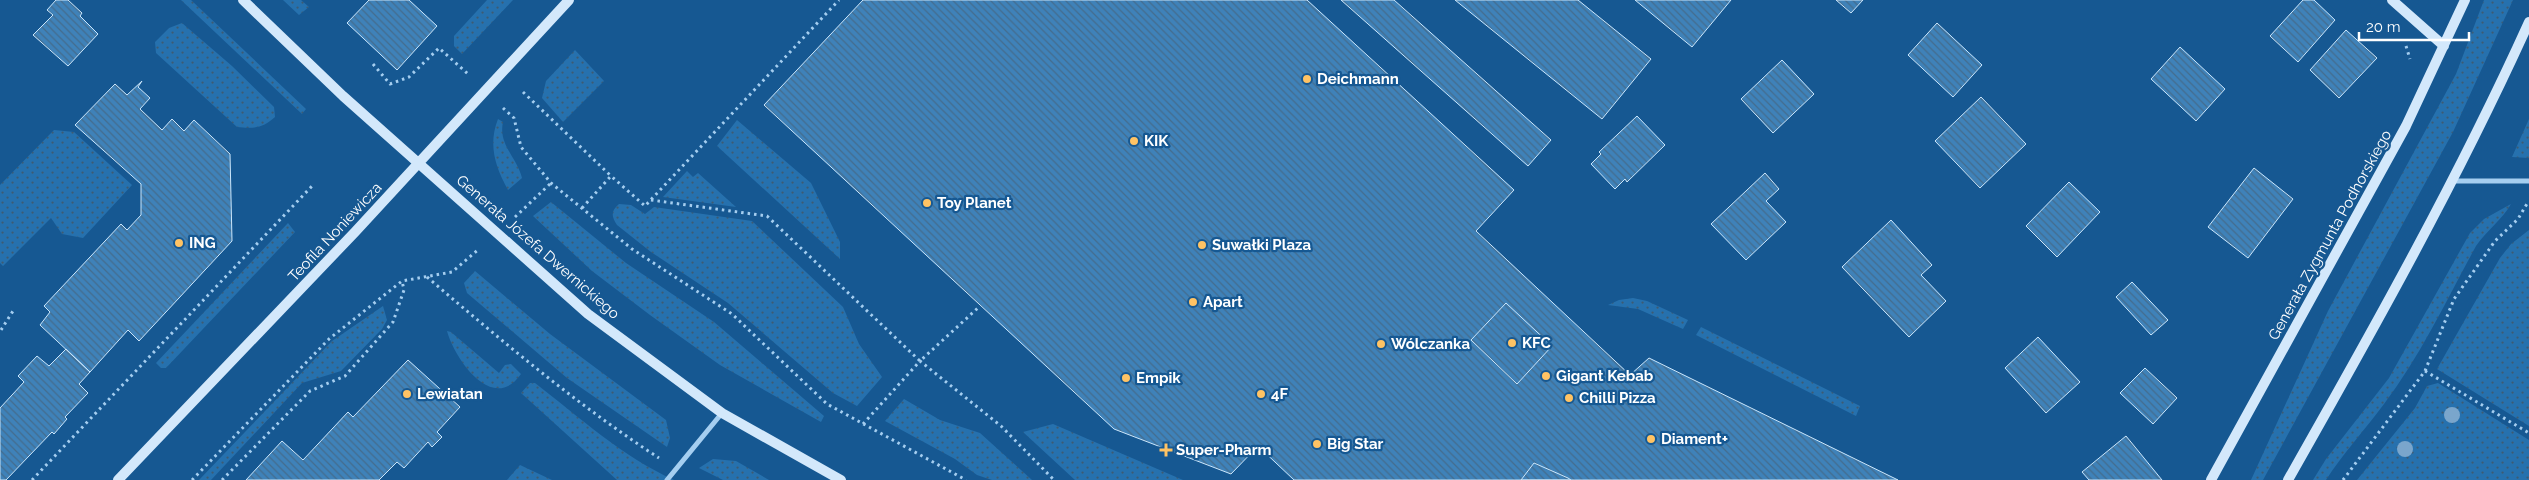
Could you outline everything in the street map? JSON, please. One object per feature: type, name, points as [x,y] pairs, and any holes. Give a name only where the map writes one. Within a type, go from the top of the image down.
[{"type":"street","name":"Generała Józefa Dwernickiego","points":[[243,0],[343,96],[588,314],[722,413],[841,480]]},
{"type":"street","name":"Teofila Noniewicza","points":[[118,480],[419,163],[569,0]]},
{"type":"street","points":[[2392,0],[2444,46]]},
{"type":"street","name":"Generała Zygmunta Podhorskiego","points":[[2211,480],[2406,126],[2465,0]]},
{"type":"street","points":[[2288,480],[2452,181],[2491,106],[2529,22]]},
{"type":"street","points":[[2452,181],[2529,181]]},
{"type":"street","points":[[667,480],[722,413]]},
{"type":"path","points":[[523,92],[645,206],[840,0]]},
{"type":"path","points":[[2402,9],[2395,23],[2411,62]]},
{"type":"path","points":[[582,208],[611,176]]},
{"type":"path","points":[[551,183],[632,249],[732,314],[827,404],[966,480]]},
{"type":"path","points":[[32,480],[313,186]]},
{"type":"path","points":[[652,200],[766,216],[920,361],[1000,426],[1054,480]]},
{"type":"path","points":[[2342,480],[2425,371],[2454,299],[2495,241],[2518,220],[2529,200]]},
{"type":"path","points":[[192,480],[329,339],[402,281],[427,277],[521,358],[606,424],[676,469]]},
{"type":"path","points":[[222,480],[310,391],[345,376],[393,322],[404,290],[402,281]]},
{"type":"path","points":[[863,424],[920,361],[980,306]]},
{"type":"path","points":[[1,330],[13,311]]},
{"type":"path","points":[[2425,371],[2529,433]]},
{"type":"shaded area","points":[[181,0],[191,0],[306,109],[302,114]]},
{"type":"shaded area","points":[[283,0],[301,0],[309,7],[299,15]]},
{"type":"shaded area","points":[[487,0],[513,0],[462,54],[454,46],[454,36]]},
{"type":"shaded area","points":[[2484,0],[2513,0],[2453,132],[2263,480],[2251,480],[2328,311],[2456,74]]},
{"type":"shaded area","points":[[182,23],[232,66],[274,107],[275,117],[258,127],[237,127],[156,53],[155,42],[169,28]]},
{"type":"shaded area","points":[[575,50],[604,81],[563,122],[542,98],[546,81]]},
{"type":"shaded area","points":[[498,119],[503,122],[502,130],[505,144],[522,178],[508,190],[494,155],[495,128]]},
{"type":"shaded area","points":[[2529,119],[2529,158],[2512,157]]},
{"type":"shaded area","points":[[737,120],[811,183],[840,242],[840,259],[717,146]]},
{"type":"shaded area","points":[[54,130],[74,132],[132,185],[83,238],[62,234],[51,218],[3,266],[0,263],[0,185]]},
{"type":"shaded area","points":[[687,171],[693,177],[698,173],[736,207],[663,197]]},
{"type":"shaded area","points":[[551,202],[626,263],[714,322],[824,416],[821,422],[720,365],[592,271],[533,216]]},
{"type":"shaded area","points":[[619,204],[631,205],[645,214],[654,207],[752,221],[843,307],[859,344],[882,377],[857,406],[833,393],[728,303],[651,252],[617,225],[613,214],[614,209]]},
{"type":"shaded area","points":[[2511,204],[2476,246],[2422,346],[2384,404],[2326,480],[2313,480],[2326,459],[2389,378],[2470,233],[2484,219]]},
{"type":"shaded area","points":[[288,223],[295,232],[166,368],[161,368],[156,363]]},
{"type":"shaded area","points":[[2529,230],[2529,426],[2437,369],[2500,258],[2511,244]]},
{"type":"shaded area","points":[[475,271],[550,334],[666,420],[670,438],[667,447],[567,378],[467,293],[464,283]]},
{"type":"shaded area","points":[[1633,298],[1647,301],[1688,320],[1683,329],[1638,309],[1608,305],[1619,300]]},
{"type":"shaded area","points":[[383,306],[387,320],[382,329],[341,371],[302,383],[211,480],[199,480],[332,341]]},
{"type":"shaded area","points":[[1701,327],[1860,406],[1856,416],[1696,335]]},
{"type":"shaded area","points":[[447,331],[451,332],[499,373],[505,365],[511,364],[521,374],[510,385],[499,388],[487,386],[476,378],[458,356]]},
{"type":"shaded area","points":[[530,383],[535,383],[619,448],[655,471],[674,480],[617,480],[521,393]]},
{"type":"shaded area","points":[[2438,383],[2529,440],[2529,480],[2357,480],[2415,408],[2427,386]]},
{"type":"shaded area","points":[[904,399],[940,420],[980,433],[1032,480],[992,480],[977,475],[955,459],[885,421]]},
{"type":"shaded area","points":[[1053,424],[1183,480],[1075,480],[1023,432]]},
{"type":"shaded area","points":[[713,459],[736,461],[769,480],[723,480],[699,468]]},
{"type":"shaded area","points":[[520,465],[552,480],[507,480]]},
{"type":"building","points":[[56,0],[68,0],[82,13],[80,16],[98,34],[68,66],[33,35],[53,15],[47,10]]},
{"type":"building","points":[[369,0],[409,0],[437,26],[397,70],[347,23]]},
{"type":"building","name":"Suwałki Plaza","points":[[863,0],[1307,0],[1514,190],[1476,231],[1630,375],[1649,358],[1898,480],[1294,480],[1258,446],[1231,474],[1114,429],[764,105]]},
{"type":"building","points":[[1341,0],[1394,0],[1551,140],[1528,166]]},
{"type":"building","points":[[1455,0],[1578,0],[1651,59],[1602,119]]},
{"type":"building","points":[[1635,0],[1731,0],[1692,47]]},
{"type":"building","points":[[1836,0],[1863,0],[1851,13]]},
{"type":"building","points":[[2303,0],[2314,0],[2335,20],[2298,62],[2270,36]]},
{"type":"building","points":[[1937,23],[1982,65],[1953,97],[1908,55]]},
{"type":"building","points":[[2346,30],[2377,58],[2339,98],[2310,70]]},
{"type":"building","points":[[2180,47],[2225,89],[2196,121],[2151,79]]},
{"type":"building","points":[[1782,60],[1814,94],[1773,133],[1741,99]]},
{"type":"building","points":[[142,81],[138,87],[150,98],[140,109],[162,130],[172,119],[184,131],[194,120],[230,154],[232,241],[139,341],[128,330],[90,372],[40,325],[50,312],[44,306],[121,224],[127,230],[141,215],[141,184],[75,125],[115,84],[127,95]]},
{"type":"building","points":[[1981,97],[2026,144],[1980,188],[1935,141]]},
{"type":"building","points":[[1637,116],[1665,145],[1627,182],[1625,179],[1615,189],[1591,164],[1601,154],[1599,152]]},
{"type":"building","points":[[2254,168],[2293,199],[2248,258],[2208,227]]},
{"type":"building","points":[[1765,173],[1779,189],[1766,201],[1786,222],[1746,260],[1711,224]]},
{"type":"building","points":[[2069,182],[2100,212],[2057,257],[2026,226]]},
{"type":"building","points":[[1891,220],[1932,265],[1921,275],[1946,301],[1909,337],[1842,267]]},
{"type":"building","points":[[2132,282],[2168,320],[2151,335],[2116,297]]},
{"type":"building","name":"KFC","points":[[1506,303],[1552,346],[1517,384],[1471,340]]},
{"type":"building","points":[[2038,337],[2080,382],[2046,413],[2005,368]]},
{"type":"building","points":[[66,349],[90,372],[79,384],[88,393],[65,417],[67,419],[54,434],[52,432],[6,480],[0,480],[0,408],[24,382],[18,376],[37,356],[49,366]]},
{"type":"building","points":[[408,360],[460,407],[437,432],[442,437],[432,447],[428,442],[404,468],[397,462],[379,480],[246,480],[282,441],[303,460],[348,412],[353,417]]},
{"type":"building","points":[[2145,368],[2177,398],[2153,424],[2120,393]]},
{"type":"building","points":[[2126,436],[2162,480],[2089,480],[2082,472]]},
{"type":"building","points":[[1534,463],[1568,478],[1571,480],[1521,480]]},
{"type":"place","name":"Deichmann","points":[[1307,79]]},
{"type":"place","name":"KIK","points":[[1134,141]]},
{"type":"place","name":"Toy Planet","points":[[927,203]]},
{"type":"place","name":"ING","points":[[179,243]]},
{"type":"place","name":"Suwałki Plaza","points":[[1202,245]]},
{"type":"place","name":"Apart","points":[[1193,302]]},
{"type":"place","name":"KFC","points":[[1512,343]]},
{"type":"place","name":"Wólczanka","points":[[1381,344]]},
{"type":"place","name":"Gigant Kebab","points":[[1546,376]]},
{"type":"place","name":"Empik","points":[[1126,378]]},
{"type":"place","name":"Lewiatan","points":[[407,394]]},
{"type":"place","name":"4F","points":[[1261,394]]},
{"type":"place","name":"Chilli Pizza","points":[[1569,398]]},
{"type":"place","name":"Diament+","points":[[1651,439]]},
{"type":"place","name":"Big Star","points":[[1317,444]]},
{"type":"place","name":"Super-Pharm","points":[[1166,450]]}]
